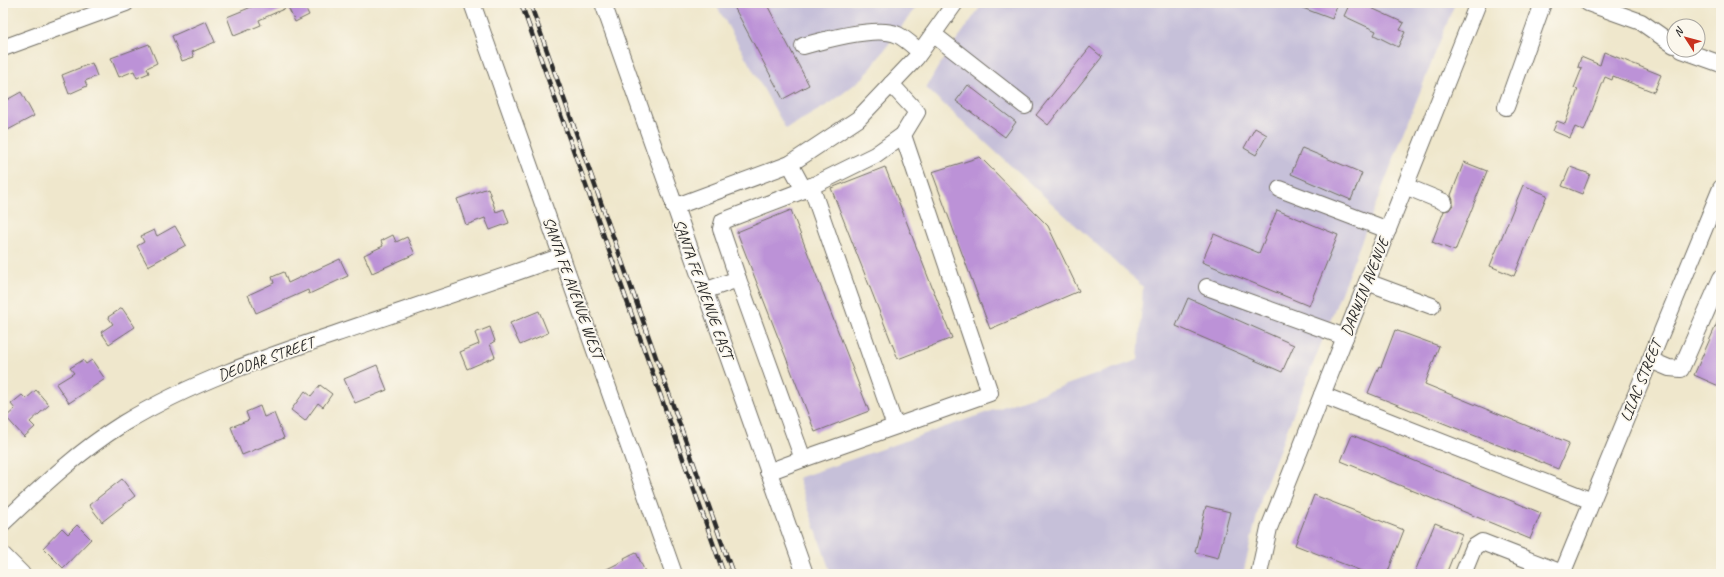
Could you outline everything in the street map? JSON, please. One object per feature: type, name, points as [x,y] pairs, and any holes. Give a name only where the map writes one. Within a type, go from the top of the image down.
[{"type":"street","points":[[3,48],[126,3]]},
{"type":"street","name":"SANTA FE AVENUE WEST","points":[[472,3],[674,574]]},
{"type":"street","name":"SANTA FE AVENUE EAST","points":[[603,3],[805,574]]},
{"type":"street","points":[[674,207],[790,164],[858,119],[920,52],[955,3]]},
{"type":"street","name":"DARWIN AVENUE","points":[[1259,574],[1269,528],[1478,3]]},
{"type":"street","points":[[1506,107],[1543,3]]},
{"type":"street","points":[[1588,3],[1641,22],[1666,39]]},
{"type":"street","points":[[802,46],[845,35],[888,31],[898,35],[920,52]]},
{"type":"street","points":[[933,34],[1025,106]]},
{"type":"street","points":[[1704,58],[1721,64]]},
{"type":"street","points":[[803,459],[738,279],[722,229],[723,221],[808,188],[875,155],[903,135],[917,112],[891,84]]},
{"type":"street","points":[[768,472],[990,393],[903,135]]},
{"type":"street","points":[[790,164],[808,188],[895,426]]},
{"type":"street","points":[[1405,186],[1444,202]]},
{"type":"street","name":"LILAC STREET","points":[[1562,573],[1721,188]]},
{"type":"street","points":[[1280,190],[1388,230]]},
{"type":"street","name":"DEODAR STREET","points":[[3,523],[58,472],[99,440],[145,411],[184,391],[214,377],[274,354],[562,256]]},
{"type":"street","points":[[1650,360],[1669,368],[1681,369],[1721,278]]},
{"type":"street","points":[[704,291],[738,279]]},
{"type":"street","points":[[1367,282],[1432,306]]},
{"type":"street","points":[[1207,287],[1345,337]]},
{"type":"street","points":[[1322,395],[1592,501]]},
{"type":"street","points":[[1463,574],[1474,547],[1482,542],[1562,573]]},
{"type":"street","points":[[3,555],[22,574]]},
{"type":"shaded area","points":[[715,3],[919,3],[865,76],[832,102],[786,129]]},
{"type":"shaded area","points":[[983,3],[1455,3],[1263,491],[1243,574],[831,574],[798,478],[1138,360],[1143,287],[926,88],[938,67]]},
{"type":"building","points":[[261,3],[303,3],[309,15],[295,22],[288,7],[259,20],[261,25],[234,36],[227,17]]},
{"type":"building","points":[[732,3],[766,3],[809,85],[783,99]]},
{"type":"building","points":[[1331,3],[1337,5],[1332,19],[1292,4]]},
{"type":"building","points":[[1350,3],[1368,3],[1367,6],[1404,23],[1400,30],[1405,32],[1398,47],[1374,35],[1376,31],[1344,16]]},
{"type":"building","points":[[206,21],[215,42],[192,52],[194,57],[182,61],[172,36]]},
{"type":"building","points":[[149,44],[157,63],[147,68],[149,73],[137,78],[134,71],[119,77],[111,58]]},
{"type":"building","points":[[1090,47],[1102,57],[1048,125],[1036,115]]},
{"type":"building","points":[[1604,52],[1661,75],[1654,92],[1613,76],[1612,80],[1605,77],[1584,131],[1575,127],[1570,138],[1553,131],[1557,121],[1565,124],[1578,89],[1574,88],[1582,68],[1578,67],[1581,57],[1600,65]]},
{"type":"building","points":[[92,63],[97,76],[85,81],[87,86],[69,94],[62,75]]},
{"type":"building","points":[[968,85],[1016,122],[1005,137],[956,101]]},
{"type":"building","points":[[21,92],[34,116],[6,131],[3,126],[3,102]]},
{"type":"building","points":[[1255,128],[1267,135],[1256,155],[1244,148]]},
{"type":"building","points":[[1302,148],[1362,173],[1351,200],[1291,174]]},
{"type":"building","points":[[980,157],[1048,226],[1079,291],[990,329],[932,172]]},
{"type":"building","points":[[1464,162],[1487,171],[1455,251],[1432,242],[1444,211],[1449,210],[1453,205],[1451,195]]},
{"type":"building","points":[[885,167],[952,338],[898,359],[831,188]]},
{"type":"building","points":[[1570,167],[1590,174],[1582,194],[1562,186]]},
{"type":"building","points":[[1523,185],[1547,195],[1514,276],[1490,266]]},
{"type":"building","points":[[488,188],[496,212],[504,209],[509,223],[490,230],[485,218],[466,225],[457,199]]},
{"type":"building","points":[[791,210],[869,411],[815,432],[737,232]]},
{"type":"building","points":[[1277,210],[1338,235],[1309,306],[1202,262],[1214,234],[1259,253]]},
{"type":"building","points":[[175,226],[186,245],[148,266],[137,246],[144,242],[141,236],[154,230],[157,236]]},
{"type":"building","points":[[393,235],[396,242],[407,237],[415,254],[372,273],[364,255],[383,246],[381,241]]},
{"type":"building","points":[[340,259],[348,276],[309,294],[308,290],[256,313],[248,295],[274,283],[272,277],[284,272],[288,283]]},
{"type":"building","points":[[1188,298],[1294,345],[1282,372],[1176,326]]},
{"type":"building","points":[[122,308],[135,327],[109,344],[101,332],[113,324],[108,317]]},
{"type":"building","points":[[539,311],[548,333],[520,345],[510,323]]},
{"type":"building","points":[[1721,314],[1721,387],[1694,375]]},
{"type":"building","points":[[490,327],[495,341],[490,344],[495,357],[467,369],[460,352],[479,344],[475,333]]},
{"type":"building","points":[[1395,330],[1439,346],[1425,384],[1569,443],[1558,469],[1368,393],[1379,366],[1381,367]]},
{"type":"building","points":[[83,360],[86,364],[92,360],[105,379],[69,403],[56,384],[74,373],[70,368]]},
{"type":"building","points":[[377,365],[387,390],[355,403],[344,379]]},
{"type":"building","points":[[320,385],[332,394],[323,407],[318,403],[305,421],[291,410],[305,391],[311,396]]},
{"type":"building","points":[[36,390],[49,405],[30,422],[35,427],[24,437],[6,417],[15,409],[11,404],[22,395],[26,399]]},
{"type":"building","points":[[260,406],[264,417],[274,413],[284,438],[242,455],[231,427],[249,420],[246,412]]},
{"type":"building","points":[[1352,435],[1541,513],[1530,539],[1341,461]]},
{"type":"building","points":[[122,479],[135,496],[102,522],[89,505]]},
{"type":"building","points":[[1314,495],[1404,530],[1387,574],[1369,574],[1295,545]]},
{"type":"building","points":[[1206,506],[1230,512],[1218,558],[1195,552]]},
{"type":"building","points":[[1435,523],[1462,534],[1446,574],[1414,574]]},
{"type":"building","points":[[77,525],[91,539],[63,568],[43,548],[62,528],[68,534]]},
{"type":"building","points":[[636,552],[646,574],[597,574],[625,560],[624,558]]},
{"type":"railway","points":[[521,3],[724,574]]},
{"type":"railway","points":[[530,3],[733,574]]}]
